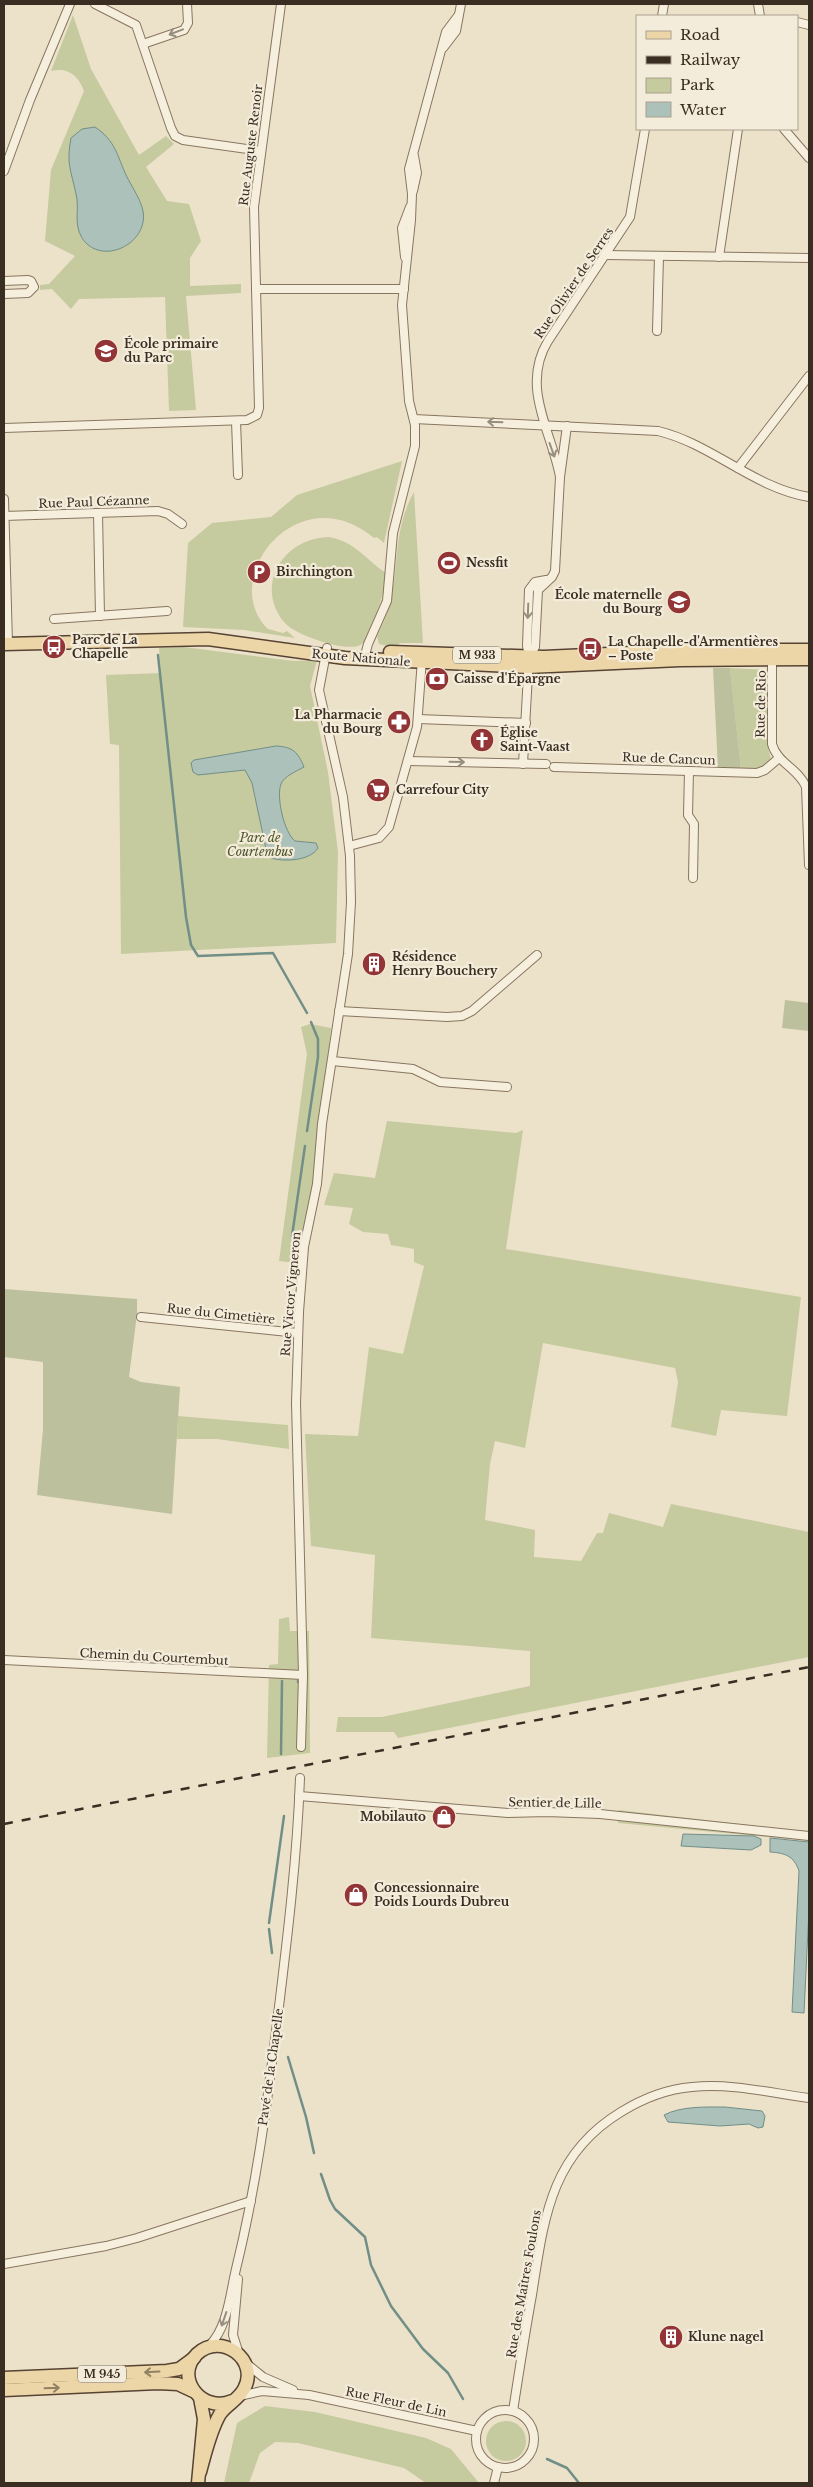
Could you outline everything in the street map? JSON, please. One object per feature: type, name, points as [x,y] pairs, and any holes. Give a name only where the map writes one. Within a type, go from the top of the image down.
[{"type":"main road","name":"Route Nationale","points":[[6,639],[193,638],[365,655],[529,662],[680,660],[809,650]]},
{"type":"main road","name":"Route Nationale","points":[[772,654],[809,659]]},
{"type":"main road","points":[[199,2478],[219,2417],[235,2399],[247,2380],[242,2358],[224,2346],[207,2348]]},
{"type":"main road","name":"Pavé de la Chapelle","points":[[196,2356],[207,2348]]},
{"type":"main road","points":[[196,2356],[189,2371],[204,2419],[199,2478]]},
{"type":"main road","name":"M 945","points":[[4,2378],[167,2371],[179,2369],[196,2356]]},
{"type":"main road","name":"M 945","points":[[4,2390],[158,2383],[178,2384],[196,2394]]},
{"type":"main road","points":[[196,2394],[216,2404],[235,2399]]},
{"type":"street","points":[[4,171],[30,100],[70,4]]},
{"type":"street","points":[[95,4],[134,23],[175,136],[183,140],[261,151]]},
{"type":"street","points":[[143,44],[184,30],[188,23],[187,4]]},
{"type":"street","name":"Rue Auguste Renoir","points":[[4,428],[236,421],[251,420],[257,414],[259,408],[254,207],[281,4]]},
{"type":"street","points":[[365,655],[387,601],[393,533],[415,446],[402,305],[410,207],[416,179],[414,156],[443,48],[456,31],[462,4]]},
{"type":"street","name":"Rue Olivier de Serres","points":[[560,477],[543,423],[536,380],[541,354],[625,227],[631,212],[645,130]]},
{"type":"street","points":[[719,256],[738,130]]},
{"type":"street","points":[[785,130],[809,158]]},
{"type":"street","points":[[605,255],[809,258]]},
{"type":"street","points":[[657,331],[658,256]]},
{"type":"street","points":[[4,281],[28,280],[31,281],[34,287],[28,293],[4,294]]},
{"type":"street","points":[[256,289],[404,289]]},
{"type":"street","points":[[738,468],[809,376]]},
{"type":"street","points":[[414,419],[543,423],[665,432],[687,441],[786,491],[809,497]]},
{"type":"street","points":[[236,421],[238,475]]},
{"type":"street","name":"Rue Olivier de Serres","points":[[529,662],[527,646],[529,590],[535,582],[549,579],[554,572],[560,477],[567,426]]},
{"type":"street","points":[[4,499],[6,639]]},
{"type":"street","name":"Rue Paul Cézanne","points":[[4,516],[158,511],[168,514],[182,524]]},
{"type":"street","points":[[98,513],[100,616]]},
{"type":"street","points":[[54,619],[167,611]]},
{"type":"street","name":"Rue Victor Vigneron","points":[[301,1746],[303,1675],[296,1403],[298,1332],[304,1247],[317,1184],[322,1124],[340,1011],[350,927],[349,846],[340,778],[319,694],[327,652]]},
{"type":"street","name":"Rue de Rio","points":[[772,654],[772,744],[779,758],[802,780],[806,787],[809,866]]},
{"type":"street","points":[[349,846],[374,840],[387,831],[408,761],[418,719],[422,658]]},
{"type":"street","points":[[523,764],[529,662]]},
{"type":"street","points":[[418,719],[526,723]]},
{"type":"street","name":"Rue de Cancun","points":[[408,761],[757,773],[765,770],[779,758]]},
{"type":"street","points":[[689,771],[688,815],[694,824],[693,878]]},
{"type":"street","points":[[340,1011],[447,1018],[462,1016],[472,1011],[536,955]]},
{"type":"street","points":[[332,1061],[413,1069],[440,1082],[507,1087]]},
{"type":"street","name":"Rue du Cimetière","points":[[141,1317],[298,1332]]},
{"type":"street","name":"Chemin du Courtembut","points":[[4,1660],[303,1675]]},
{"type":"street","name":"Pavé de la Chapelle","points":[[207,2348],[215,2338],[225,2316],[251,2201],[269,2089],[288,1937],[300,1778]]},
{"type":"street","name":"Sentier de Lille","points":[[300,1796],[508,1814],[547,1812],[591,1814],[809,1836]]},
{"type":"street","name":"Rue des Maîtres Foulons","points":[[512,2411],[547,2212],[562,2172],[591,2132],[630,2106],[673,2090],[690,2087],[712,2086],[809,2098]]},
{"type":"street","points":[[4,2264],[129,2240],[251,2201]]},
{"type":"street","points":[[242,2358],[234,2342],[233,2327],[244,2238]]},
{"type":"street","name":"Rue Fleur de Lin","points":[[242,2358],[263,2377],[309,2395]]},
{"type":"street","name":"Rue Fleur de Lin","points":[[235,2399],[262,2390],[309,2395],[477,2431]]},
{"type":"street","points":[[512,2411],[522,2415],[533,2431],[532,2451],[518,2465],[498,2467],[483,2457],[478,2449],[477,2431],[487,2416],[495,2412],[512,2411]]},
{"type":"street","points":[[494,2483],[498,2467]]},
{"type":"green space","points":[[73,15],[91,69],[139,155],[166,136],[174,144],[146,167],[167,201],[189,204],[201,241],[190,258],[190,286],[241,284],[241,293],[186,296],[196,410],[169,411],[165,297],[79,299],[71,309],[52,289],[40,290],[40,285],[49,284],[75,256],[45,241],[51,170],[84,91],[79,81],[72,74],[62,70],[51,71]]},
{"type":"green space","points":[[402,461],[384,543],[377,537],[374,538],[345,522],[318,518],[293,526],[273,541],[259,562],[252,585],[255,608],[268,629],[283,633],[287,631],[295,638],[244,630],[183,627],[188,543],[212,523],[271,517],[297,495]]},
{"type":"green space","points":[[414,492],[423,643],[400,643],[396,648],[379,644],[377,636],[386,617],[391,599],[401,528]]},
{"type":"green space","points":[[329,537],[338,539],[353,547],[386,573],[382,598],[364,642],[355,646],[346,647],[322,642],[299,632],[284,622],[275,607],[272,593],[273,579],[278,566],[287,554],[299,545],[313,539]]},
{"type":"green space","name":"Parc de Courtembus","points":[[184,647],[294,661],[317,660],[310,686],[328,772],[338,852],[336,943],[121,954],[119,745],[110,744],[106,675],[161,673],[159,648]]},
{"type":"green space","points":[[713,668],[730,668],[741,769],[718,769]]},
{"type":"green space","points":[[730,668],[768,670],[768,748],[771,759],[759,769],[741,769]]},
{"type":"green space","points":[[785,1000],[809,1003],[809,1031],[782,1028]]},
{"type":"green space","points":[[310,1024],[331,1028],[317,1168],[297,1263],[279,1261],[307,1054],[301,1027]]},
{"type":"green space","points":[[387,1121],[516,1133],[523,1130],[506,1249],[801,1297],[787,1416],[721,1410],[716,1436],[671,1427],[678,1382],[675,1368],[543,1343],[525,1448],[495,1441],[490,1464],[485,1520],[535,1530],[534,1557],[581,1561],[597,1533],[603,1533],[609,1513],[663,1527],[671,1504],[809,1532],[809,1657],[398,1738],[394,1732],[336,1732],[338,1717],[382,1717],[530,1686],[530,1651],[371,1638],[375,1555],[311,1546],[305,1434],[358,1436],[369,1347],[403,1354],[424,1266],[414,1262],[414,1249],[391,1245],[388,1234],[363,1232],[349,1224],[353,1208],[324,1205],[334,1173],[375,1178]]},
{"type":"green space","points":[[4,1289],[137,1299],[137,1314],[129,1377],[141,1382],[180,1387],[172,1514],[37,1495],[43,1429],[43,1362],[4,1357]]},
{"type":"green space","points":[[178,1416],[288,1425],[289,1449],[217,1439],[177,1439]]},
{"type":"green space","points":[[289,1617],[290,1631],[309,1631],[310,1753],[267,1758],[269,1665],[278,1664],[279,1619]]},
{"type":"green space","points":[[619,1810],[809,1832],[809,1841],[618,1823]]},
{"type":"green space","points":[[265,2406],[315,2412],[426,2438],[451,2449],[479,2483],[426,2483],[404,2468],[298,2443],[275,2442],[260,2453],[249,2483],[224,2483],[237,2423]]},
{"type":"green space","points":[[502,2421],[510,2421],[517,2424],[523,2430],[526,2441],[523,2452],[517,2458],[510,2461],[502,2461],[495,2458],[489,2452],[486,2445],[486,2437],[489,2430],[495,2424]]},
{"type":"water","points":[[95,127],[112,143],[143,211],[143,223],[139,233],[122,248],[111,251],[100,251],[90,247],[79,232],[77,200],[70,167],[71,138],[82,129]]},
{"type":"water","points":[[276,746],[294,751],[304,767],[285,779],[281,784],[280,790],[280,805],[287,830],[295,841],[316,843],[318,848],[309,856],[303,858],[283,860],[271,858],[266,849],[252,783],[245,770],[198,775],[193,772],[191,763],[194,760]]},
{"type":"water","points":[[683,1834],[754,1836],[761,1839],[761,1845],[751,1850],[681,1846]]},
{"type":"water","points":[[770,1838],[809,1842],[809,1909],[804,2013],[792,2012],[799,1871],[788,1856],[770,1852]]},
{"type":"water","points":[[725,2107],[762,2111],[765,2116],[763,2127],[758,2128],[749,2124],[720,2126],[668,2122],[664,2115],[678,2110]]},
{"type":"waterway","points":[[158,655],[186,917],[191,945],[198,956],[273,953],[307,1013]]},
{"type":"waterway","points":[[307,1131],[318,1057],[318,1039],[311,1022]]},
{"type":"waterway","points":[[292,1236],[305,1146]]},
{"type":"waterway","points":[[281,1754],[282,1681]]},
{"type":"waterway","points":[[269,1923],[284,1816]]},
{"type":"waterway","points":[[269,1929],[272,1953]]},
{"type":"waterway","points":[[288,2057],[306,2117],[314,2153]]},
{"type":"waterway","points":[[321,2174],[335,2209],[365,2237],[371,2265],[391,2306],[423,2349],[448,2373],[463,2399]]},
{"type":"waterway","points":[[547,2459],[567,2468],[579,2483]]},
{"type":"railway","points":[[4,1824],[809,1667]]},
{"type":"place","name":"École primaire du Parc","points":[[106,351]]},
{"type":"place","name":"Nessfit","points":[[449,563]]},
{"type":"place","name":"Birchington","points":[[259,572]]},
{"type":"place","name":"École maternelle du Bourg","points":[[679,602]]},
{"type":"place","name":"Parc de La Chapelle","points":[[54,647]]},
{"type":"place","name":"La Chapelle-d'Armentières – Poste","points":[[590,649]]},
{"type":"place","name":"Caisse d'Épargne","points":[[437,679]]},
{"type":"place","name":"La Pharmacie du Bourg","points":[[399,722]]},
{"type":"place","name":"Église Saint-Vaast","points":[[482,740]]},
{"type":"place","name":"Carrefour City","points":[[378,790]]},
{"type":"place","name":"Résidence Henry Bouchery","points":[[374,964]]},
{"type":"place","name":"Mobilauto","points":[[444,1817]]},
{"type":"place","name":"Concessionnaire Poids Lourds Dubreu","points":[[356,1895]]},
{"type":"place","name":"Klune nagel","points":[[671,2337]]}]
